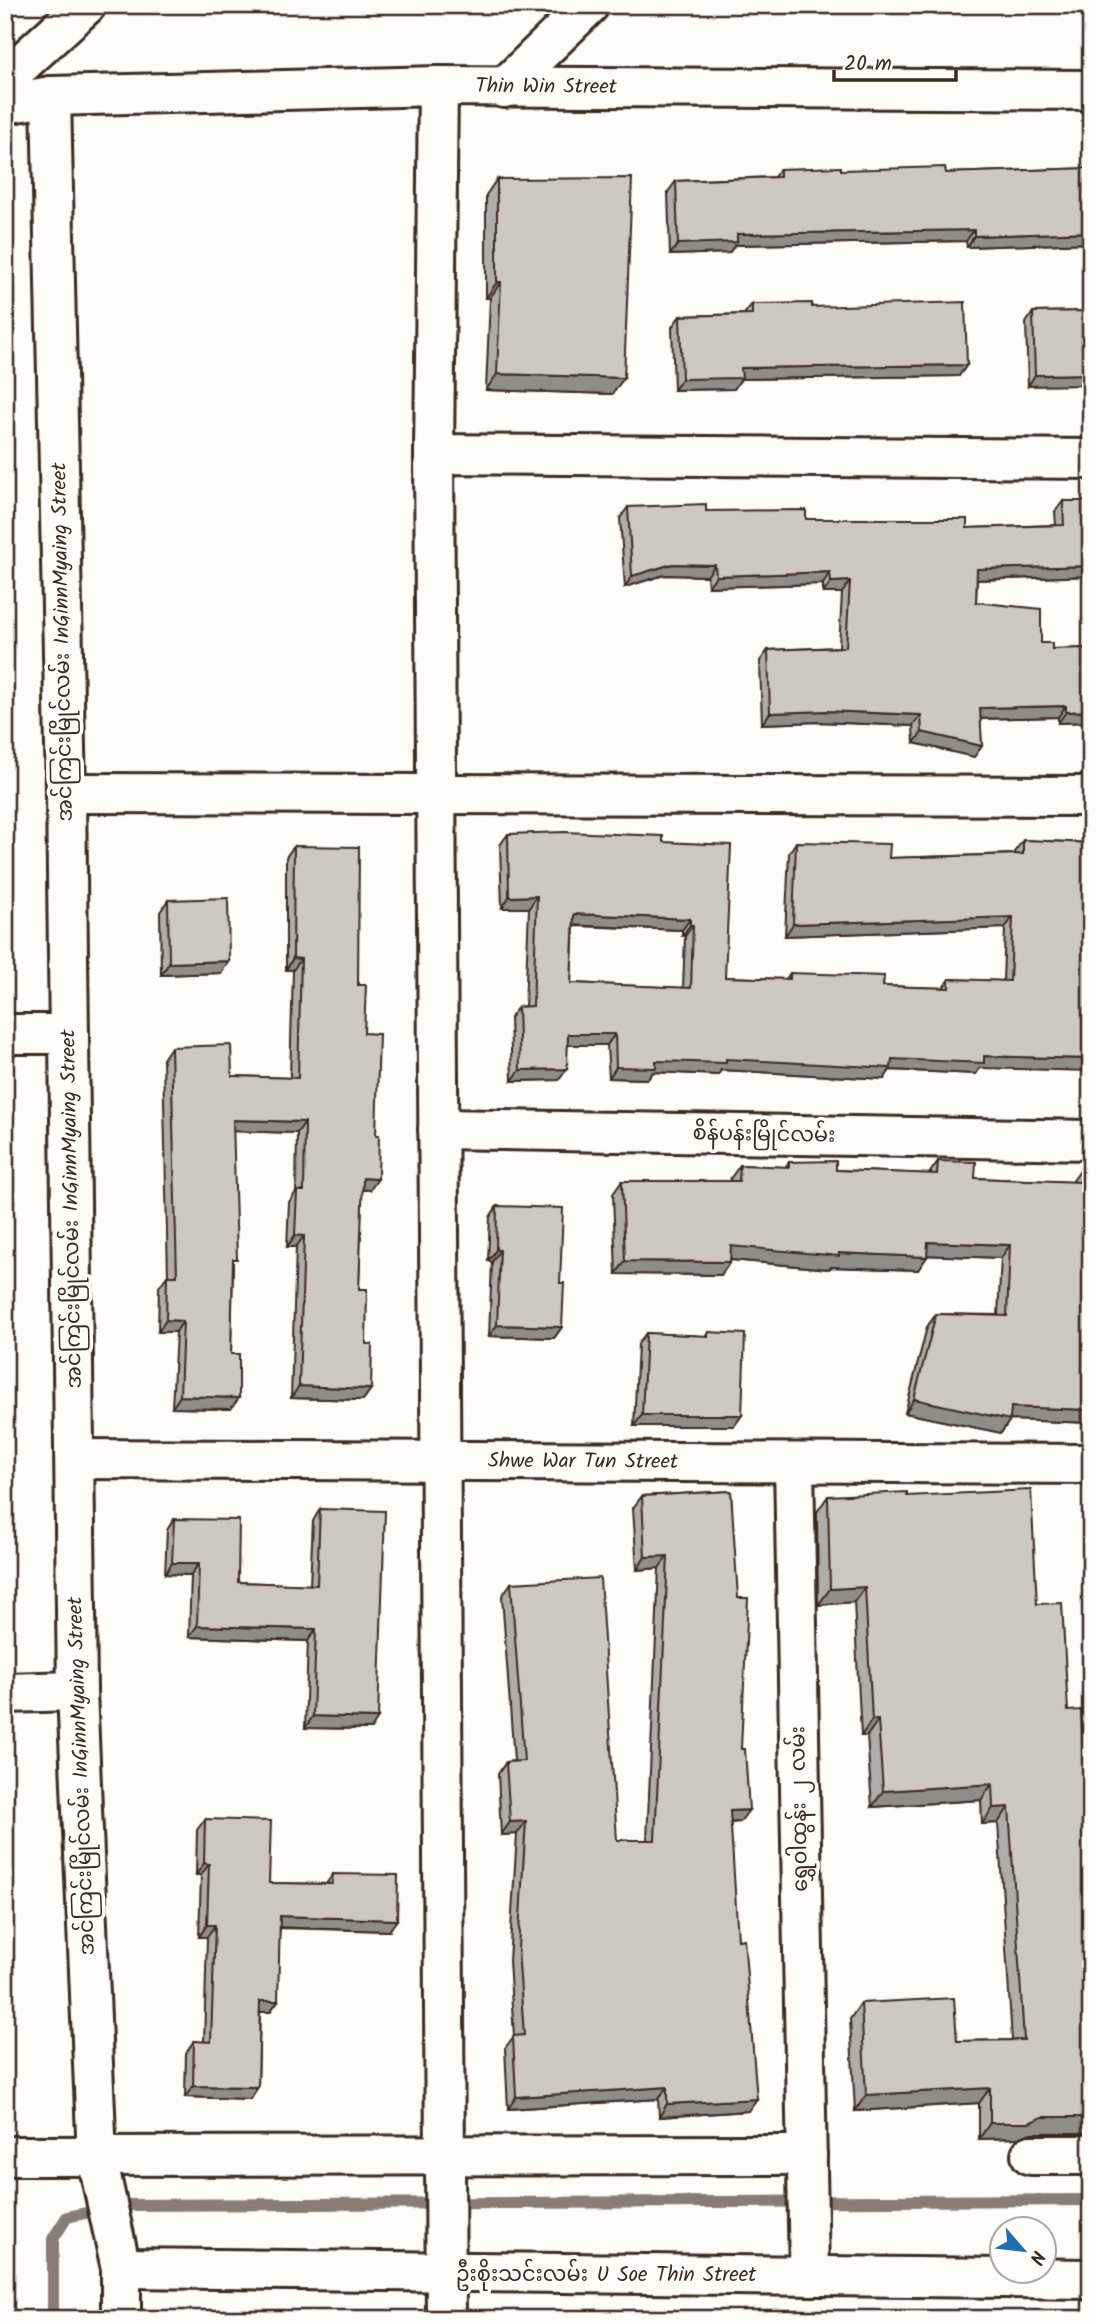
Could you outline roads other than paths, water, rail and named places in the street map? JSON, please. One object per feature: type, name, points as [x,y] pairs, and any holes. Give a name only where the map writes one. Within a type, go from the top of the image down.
[{"type":"street","points":[[5,79],[86,5]]},
{"type":"street","points":[[505,88],[589,5]]},
{"type":"street","points":[[438,86],[433,454],[446,2319]]},
{"type":"street","name":"Thin Win Street","points":[[5,104],[51,96],[438,86],[1091,90]]},
{"type":"street","name":"အင်ကြင်းမြိုင်လမ်း InGinnMyaing Street","points":[[51,96],[66,793],[77,1691],[97,2158],[121,2268],[121,2319]]},
{"type":"street","points":[[433,454],[1091,458]]},
{"type":"street","points":[[66,793],[1091,796]]},
{"type":"street","points":[[5,1034],[69,1034]]},
{"type":"street","name":"စိန်ပန်းမြိုင်လမ်း","points":[[438,1129],[1091,1140]]},
{"type":"street","name":"Shwe War Tun Street","points":[[75,1459],[1091,1464]]},
{"type":"street","name":"ရွှေ၀ါထွန်း ၂ လမ်း","points":[[794,1462],[809,2276]]},
{"type":"street","points":[[5,1693],[77,1691]]},
{"type":"street","points":[[5,2157],[807,2155]]},
{"type":"street","points":[[1031,2155],[1091,2155]]},
{"type":"street","name":"ဦးစိုးသင်းလမ်း U Soe Thin Street","points":[[121,2268],[1091,2279]]},
{"type":"waterway","points":[[53,2319],[53,2239],[67,2217],[123,2205],[1091,2200]]}]
